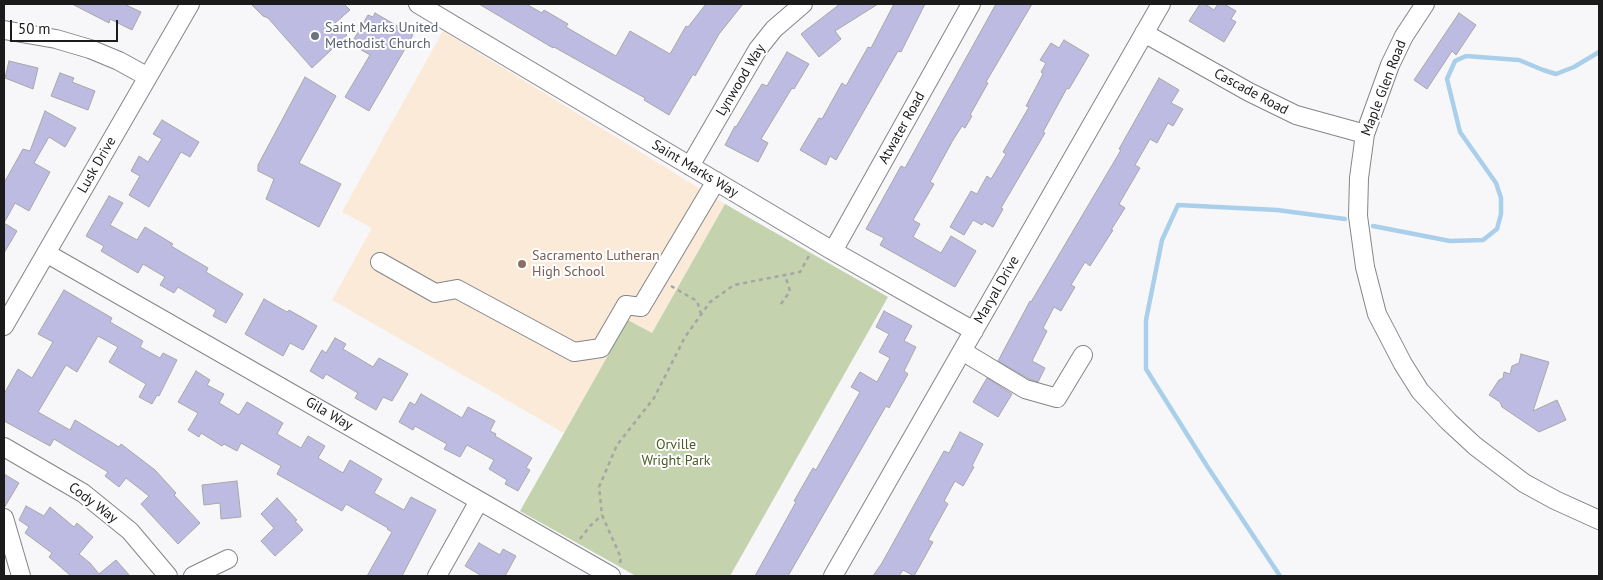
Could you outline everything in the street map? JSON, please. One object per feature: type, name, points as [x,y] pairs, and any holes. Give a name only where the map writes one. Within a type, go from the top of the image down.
[{"type":"street","name":"Lusk Drive","points":[[4,326],[149,83],[190,4]]},
{"type":"street","name":"Saint Marks Way","points":[[418,4],[833,251],[974,331]]},
{"type":"street","name":"Lynwood Way","points":[[690,166],[758,49],[774,29],[803,4]]},
{"type":"street","name":"Atwater Road","points":[[833,251],[971,4]]},
{"type":"street","name":"Maryal Drive","points":[[833,576],[1161,4]]},
{"type":"street","name":"Maple Glen Road","points":[[1425,4],[1404,36],[1390,65],[1364,134],[1359,178],[1358,216],[1365,267],[1377,314],[1402,364],[1420,391],[1448,422],[1475,446],[1524,483],[1555,500],[1599,520]]},
{"type":"street","points":[[4,30],[90,49],[119,61],[149,83]]},
{"type":"street","name":"Cascade Road","points":[[1144,33],[1250,92],[1296,115],[1364,134]]},
{"type":"street","points":[[380,262],[435,293],[457,289],[574,352],[600,348],[626,305],[641,308],[716,181]]},
{"type":"street","name":"Gila Way","points":[[46,253],[569,552],[615,572]]},
{"type":"street","points":[[962,352],[1025,389],[1057,398],[1082,355]]},
{"type":"street","name":"Cody Way","points":[[4,447],[83,493],[130,531],[168,576]]},
{"type":"street","points":[[437,576],[479,501]]},
{"type":"street","points":[[4,518],[21,576]]},
{"type":"street","points":[[193,576],[228,559]]},
{"type":"path","points":[[615,572],[621,558],[602,515],[598,487],[617,445],[654,398],[684,337],[710,302],[734,285],[800,272],[817,241]]},
{"type":"path","points":[[781,304],[790,291],[785,275]]},
{"type":"path","points":[[670,285],[697,300],[701,314]]},
{"type":"path","points":[[569,552],[590,526],[602,515]]},
{"type":"shaded area","name":"Sacramento Lutheran High School","points":[[443,31],[725,204],[652,333],[628,320],[564,433],[332,300],[372,228],[342,212]]},
{"type":"green space","name":"Orville Wright Park","points":[[725,204],[888,297],[730,576],[636,576],[520,511],[628,320],[652,333]]},
{"type":"building","points":[[72,4],[124,4],[141,12],[132,30],[110,19],[109,23]]},
{"type":"building","name":"Saint Marks United Methodist Church","points":[[251,4],[344,4],[350,10],[335,23],[347,35],[312,68],[268,18],[263,16]]},
{"type":"building","points":[[479,4],[526,4],[542,13],[544,10],[568,24],[566,27],[616,56],[630,31],[670,54],[686,26],[688,27],[706,4],[743,4],[719,34],[695,76],[693,74],[669,115],[644,100],[645,98],[553,48]]},
{"type":"building","points":[[840,4],[878,4],[835,31],[841,39],[819,57],[801,34]]},
{"type":"building","points":[[894,4],[925,4],[901,52],[898,51],[836,160],[830,156],[826,165],[800,150],[819,118],[822,119],[842,83],[846,86],[868,47],[871,48]]},
{"type":"building","points":[[996,4],[1032,4],[986,82],[988,83],[970,115],[972,116],[965,128],[962,126],[953,140],[930,182],[934,184],[913,220],[920,224],[913,237],[941,253],[951,236],[976,251],[955,287],[880,245],[884,238],[866,229],[901,166],[905,168]]},
{"type":"building","points":[[1200,4],[1205,4],[1214,10],[1218,4],[1224,4],[1236,11],[1231,19],[1236,22],[1224,42],[1189,21]]},
{"type":"building","points":[[375,13],[413,35],[369,111],[345,97],[370,55],[351,44],[368,15],[373,17]]},
{"type":"building","points":[[1459,13],[1476,25],[1456,55],[1452,51],[1427,89],[1414,80]]},
{"type":"building","points":[[1064,40],[1089,55],[1069,89],[1067,88],[1043,132],[1045,133],[1001,208],[1003,209],[993,227],[984,222],[982,225],[973,220],[964,235],[950,227],[971,191],[977,194],[987,176],[991,179],[1006,154],[1003,152],[1029,107],[1026,106],[1043,74],[1041,72],[1046,63],[1040,60],[1051,43],[1059,48]]},
{"type":"building","points":[[787,52],[809,64],[761,139],[768,143],[758,162],[725,145],[762,84],[767,86]]},
{"type":"building","points":[[9,61],[38,68],[33,89],[5,78]]},
{"type":"building","points":[[60,73],[74,78],[72,82],[95,91],[88,110],[51,96]]},
{"type":"building","points":[[305,77],[336,96],[299,163],[341,184],[319,227],[266,199],[274,179],[258,171],[258,165]]},
{"type":"building","points":[[1159,78],[1179,90],[1171,103],[1183,109],[1173,126],[1168,123],[1157,143],[1150,139],[1135,165],[1140,168],[1119,204],[1125,208],[1111,230],[1113,230],[1090,266],[1085,262],[1071,285],[1075,287],[1061,311],[1054,307],[1043,328],[1047,331],[1032,361],[1045,368],[1038,382],[1029,379],[998,361],[1030,301],[1121,150],[1119,149]]},
{"type":"building","points":[[45,111],[76,128],[65,147],[49,137],[34,163],[50,172],[29,211],[15,203],[4,223],[4,183],[23,149],[30,151]]},
{"type":"building","points":[[162,120],[199,142],[190,157],[181,152],[149,207],[129,195],[140,176],[131,171],[139,156],[148,162],[162,139],[153,134]]},
{"type":"building","points":[[109,196],[123,203],[110,225],[137,240],[145,227],[173,244],[171,246],[208,268],[206,272],[243,294],[226,323],[213,316],[216,310],[178,287],[174,293],[160,285],[165,277],[143,264],[138,273],[101,251],[104,246],[86,236]]},
{"type":"building","points":[[4,223],[17,231],[4,253]]},
{"type":"building","points":[[64,290],[112,318],[110,322],[143,341],[140,347],[160,358],[163,353],[177,360],[159,396],[157,395],[152,404],[139,397],[146,384],[109,362],[118,347],[98,336],[77,372],[66,365],[38,412],[70,430],[75,420],[119,447],[121,444],[155,470],[176,493],[174,495],[200,523],[178,544],[141,504],[149,496],[126,478],[119,487],[105,476],[108,472],[54,439],[50,446],[4,421],[4,394],[18,369],[32,378],[53,342],[38,334]]},
{"type":"building","points":[[264,299],[287,312],[289,310],[317,326],[303,350],[290,343],[283,356],[245,334]]},
{"type":"building","points":[[884,311],[912,326],[904,341],[916,347],[904,371],[908,374],[889,408],[886,406],[788,576],[755,576],[796,502],[794,501],[813,468],[816,470],[860,392],[851,387],[860,372],[877,382],[890,358],[879,352],[889,334],[876,327]]},
{"type":"building","points":[[335,338],[346,344],[343,349],[373,367],[379,358],[408,374],[392,401],[383,397],[376,410],[355,398],[358,393],[326,374],[323,379],[310,371],[322,350],[326,353]]},
{"type":"building","points":[[1521,354],[1549,362],[1533,411],[1557,400],[1566,420],[1539,432],[1502,407],[1500,402],[1489,395],[1499,380],[1503,378],[1504,372],[1510,374],[1512,366],[1519,363]]},
{"type":"building","points":[[196,371],[210,380],[207,385],[224,394],[219,403],[239,415],[247,402],[283,423],[277,434],[301,448],[308,436],[325,446],[318,458],[343,473],[350,460],[382,479],[374,493],[404,510],[411,497],[436,510],[402,576],[367,576],[392,532],[388,528],[346,504],[342,511],[277,474],[281,466],[241,443],[237,451],[224,444],[222,446],[201,433],[199,437],[188,430],[198,413],[178,402]]},
{"type":"building","points":[[987,378],[1012,394],[998,417],[973,402]]},
{"type":"building","points":[[421,394],[462,418],[468,407],[495,421],[490,431],[496,434],[495,436],[532,458],[526,468],[530,470],[518,491],[505,484],[507,480],[489,469],[494,460],[467,445],[460,457],[444,449],[447,444],[415,426],[413,430],[399,422],[410,402],[415,405]]},
{"type":"building","points":[[960,432],[983,444],[972,466],[974,467],[963,486],[955,481],[944,501],[948,504],[928,540],[933,542],[914,576],[903,570],[899,576],[873,576],[944,451],[949,453]]},
{"type":"building","points":[[4,474],[19,483],[4,508]]},
{"type":"building","points":[[237,481],[241,517],[221,519],[220,503],[204,505],[202,485]]},
{"type":"building","points":[[277,498],[297,520],[295,521],[303,530],[275,556],[261,541],[274,528],[261,514]]},
{"type":"building","points":[[26,506],[44,516],[50,507],[74,527],[77,523],[93,537],[79,554],[99,574],[116,560],[130,576],[71,576],[49,557],[52,553],[25,533],[29,527],[19,520]]},
{"type":"building","points":[[479,543],[500,555],[503,549],[516,556],[505,576],[482,576],[465,566]]},
{"type":"waterway","points":[[1373,226],[1450,241],[1483,240],[1497,229],[1501,214],[1501,198],[1496,183],[1460,132],[1447,79],[1455,61],[1466,56],[1519,60],[1556,74],[1574,67],[1599,52]]},
{"type":"waterway","points":[[1280,576],[1207,466],[1146,369],[1146,320],[1162,240],[1178,205],[1277,210],[1345,219]]},
{"type":"place","name":"Saint Marks United Methodist Church","points":[[315,36]]},
{"type":"place","name":"Sacramento Lutheran High School","points":[[522,264]]}]
